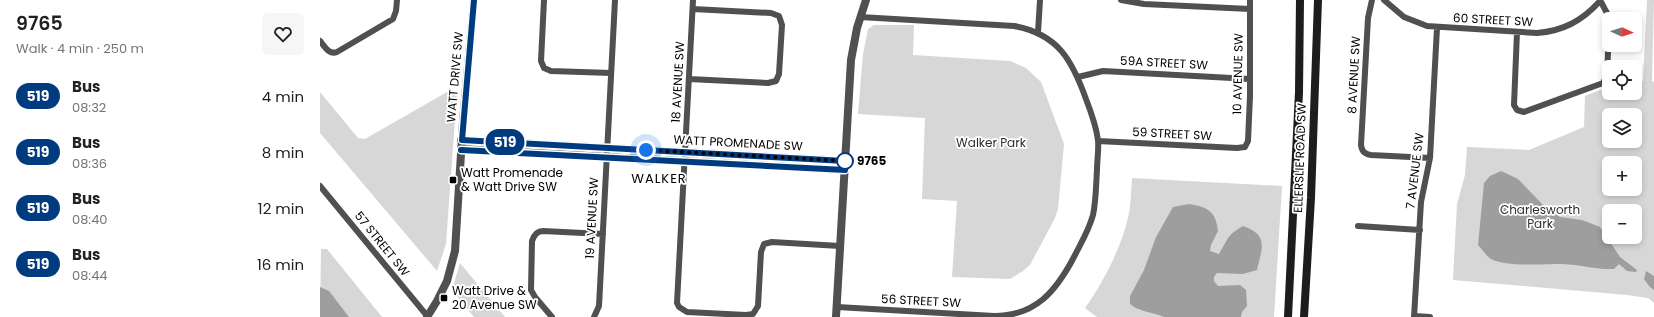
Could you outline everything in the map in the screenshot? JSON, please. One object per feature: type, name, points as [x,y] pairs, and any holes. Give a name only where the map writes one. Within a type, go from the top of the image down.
[{"type":"main road","name":"ELLERSLIE ROAD SW","points":[[1288,317],[1294,198],[1300,0]]},
{"type":"main road","name":"ELLERSLIE ROAD SW","points":[[1304,317],[1318,0]]},
{"type":"street","points":[[320,41],[329,52],[337,52],[393,19],[396,11],[397,0]]},
{"type":"street","name":"WATT DRIVE SW","points":[[427,317],[442,291],[453,258],[456,241],[461,150],[474,0]]},
{"type":"street","points":[[544,0],[541,60],[544,68],[551,70],[611,74]]},
{"type":"street","name":"19 AVENUE SW","points":[[594,317],[599,306],[615,0]]},
{"type":"street","name":"18 AVENUE SW","points":[[693,0],[677,303],[680,309],[687,312],[746,315],[755,312],[758,306],[761,252],[764,244],[772,242],[840,246]]},
{"type":"street","points":[[836,317],[851,60],[860,17],[866,0]]},
{"type":"street","points":[[860,17],[1006,25],[1024,28],[1038,33],[1040,0]]},
{"type":"street","points":[[1121,0],[1144,4],[1180,2],[1250,9]]},
{"type":"street","name":"10 AVENUE SW","points":[[1245,147],[1248,141],[1250,0]]},
{"type":"street","name":"8 AVENUE SW","points":[[1372,0],[1368,18],[1361,145],[1364,152],[1371,155],[1430,158]]},
{"type":"street","name":"60 STREET SW","points":[[1384,0],[1397,13],[1410,21],[1437,28],[1536,34],[1563,29],[1584,17],[1600,0]]},
{"type":"street","points":[[1600,0],[1606,12]]},
{"type":"street","points":[[689,79],[768,83],[776,81],[779,74],[782,25],[777,15],[772,13],[693,9]]},
{"type":"street","name":"7 AVENUE SW","points":[[1414,317],[1422,197],[1430,158],[1437,28]]},
{"type":"street","points":[[1517,32],[1514,102],[1517,110],[1528,112],[1601,85],[1607,75],[1608,52]]},
{"type":"street","name":"56 STREET SW","points":[[837,307],[913,314],[1004,316],[1019,313],[1038,303],[1053,291],[1065,274],[1086,234],[1093,216],[1098,141],[1094,120],[1078,77],[1064,53],[1052,42],[1038,33]]},
{"type":"street","name":"59A STREET SW","points":[[1078,77],[1103,71],[1250,79]]},
{"type":"street","name":"WATT PROMENADE SW","points":[[462,140],[845,161]]},
{"type":"street","name":"59 STREET SW","points":[[1098,141],[1237,148],[1245,147]]},
{"type":"street","name":"WATT PROMENADE SW","points":[[461,150],[845,170]]},
{"type":"street","name":"57 STREET SW","points":[[320,186],[427,317]]},
{"type":"street","points":[[1358,226],[1420,230]]},
{"type":"street","points":[[552,317],[532,293],[530,283],[532,240],[536,233],[546,231],[603,234]]},
{"type":"street","points":[[1414,317],[1430,317]]},
{"type":"green space","name":"Charlesworth Park","points":[[1647,0],[1654,0],[1652,81],[1654,82],[1654,303],[1648,298],[1627,295],[1453,280],[1457,204],[1465,175],[1467,147],[1529,150],[1584,127],[1585,96],[1602,90],[1602,100],[1642,100]]},
{"type":"green space","name":"Walker Park","points":[[874,25],[914,25],[913,55],[1010,61],[1026,68],[1041,82],[1064,144],[1058,209],[1055,218],[1030,265],[1010,279],[952,277],[957,201],[922,199],[925,118],[858,114],[863,54],[868,29]]},
{"type":"green space","points":[[320,92],[358,138],[365,139],[447,92],[457,92],[446,244],[437,271],[320,133]]},
{"type":"green space","points":[[1132,178],[1282,186],[1274,317],[1097,317],[1085,308],[1105,276],[1121,241],[1129,213]]},
{"type":"green space","points":[[321,249],[327,249],[382,317],[320,317]]},
{"type":"green space","points":[[460,263],[505,317],[474,317],[452,290]]},
{"type":"shaded area","points":[[1501,171],[1518,179],[1545,207],[1560,217],[1582,220],[1600,227],[1602,230],[1602,244],[1611,244],[1620,257],[1637,270],[1636,272],[1627,271],[1619,264],[1614,269],[1607,269],[1566,264],[1515,264],[1498,262],[1489,258],[1478,245],[1484,183],[1490,176]]},
{"type":"shaded area","points":[[1189,204],[1205,208],[1215,218],[1218,231],[1211,245],[1210,251],[1219,254],[1231,235],[1243,226],[1257,234],[1260,238],[1262,249],[1257,270],[1243,274],[1217,273],[1214,277],[1214,281],[1218,286],[1240,285],[1246,290],[1247,306],[1242,312],[1241,317],[1164,317],[1138,309],[1130,304],[1130,296],[1144,270],[1156,237],[1173,207]]},
{"type":"shaded area","points":[[1646,271],[1654,276],[1654,290],[1644,279]]},
{"type":"shaded area","points":[[320,287],[329,291],[349,317],[320,317]]},
{"type":"bus line","name":"519","points":[[461,150],[845,170],[845,161],[462,140],[474,0]]},
{"type":"place","name":"9765","points":[[845,161]]},
{"type":"place","name":"Watt Promenade & Watt Drive SW","points":[[453,180]]},
{"type":"place","name":"Watt Drive & 20 Avenue SW","points":[[444,298]]},
{"type":"district","name":"WALKER","points":[[659,178]]},
{"type":"route","points":[[646,150],[845,161]]}]
